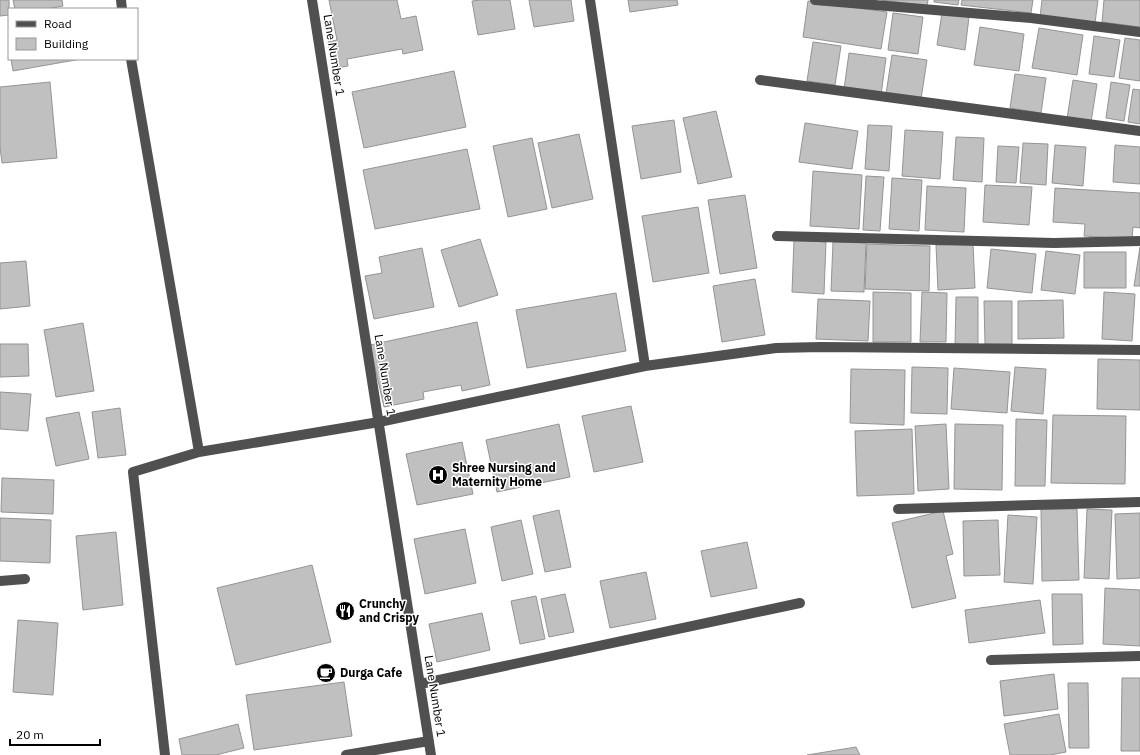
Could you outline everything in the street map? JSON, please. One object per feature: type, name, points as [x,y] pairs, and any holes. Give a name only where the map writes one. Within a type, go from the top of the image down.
[{"type":"street","name":"Lane Number 1","points":[[312,0],[431,755]]},
{"type":"street","points":[[590,0],[645,366]]},
{"type":"street","points":[[815,0],[1031,18],[1140,32]]},
{"type":"street","points":[[131,60],[199,452]]},
{"type":"street","points":[[760,80],[1140,132]]},
{"type":"street","points":[[777,236],[1054,243],[1140,241]]},
{"type":"street","points":[[165,755],[133,472],[199,452],[379,422],[645,366],[776,348],[822,347],[1140,350]]},
{"type":"street","points":[[898,509],[1140,502]]},
{"type":"street","points":[[0,581],[25,579]]},
{"type":"street","points":[[420,684],[800,603]]},
{"type":"street","points":[[991,660],[1140,656]]},
{"type":"street","points":[[346,755],[429,741]]},
{"type":"building","points":[[0,0],[9,0],[8,15],[0,16]]},
{"type":"building","points":[[13,0],[62,0],[63,6],[52,8],[15,8]]},
{"type":"building","points":[[329,0],[397,0],[401,19],[416,16],[423,50],[403,54],[402,49],[347,59],[348,66],[333,69],[328,42],[337,40]]},
{"type":"building","points":[[510,0],[515,29],[478,35],[472,1]]},
{"type":"building","points":[[529,0],[571,0],[574,21],[534,27]]},
{"type":"building","points":[[628,0],[677,0],[678,5],[630,12]]},
{"type":"building","points":[[881,0],[928,0],[927,6]]},
{"type":"building","points":[[934,0],[959,0],[958,5],[934,2]]},
{"type":"building","points":[[962,0],[1033,0],[1031,13],[961,5]]},
{"type":"building","points":[[1042,0],[1098,0],[1095,23],[1040,17]]},
{"type":"building","points":[[1104,0],[1140,0],[1140,27],[1102,22]]},
{"type":"building","points":[[808,1],[887,12],[881,49],[803,37]]},
{"type":"building","points":[[893,13],[923,17],[918,54],[888,50]]},
{"type":"building","points":[[942,13],[969,17],[965,50],[937,45]]},
{"type":"building","points":[[980,27],[1024,34],[1019,71],[974,65]]},
{"type":"building","points":[[1039,28],[1083,35],[1077,75],[1032,68]]},
{"type":"building","points":[[1094,36],[1120,40],[1114,77],[1089,74]]},
{"type":"building","points":[[1125,38],[1140,40],[1140,81],[1119,78]]},
{"type":"building","points":[[813,42],[841,46],[835,85],[807,81]]},
{"type":"building","points":[[849,53],[886,58],[881,95],[844,89]]},
{"type":"building","points":[[892,55],[927,60],[921,99],[886,94]]},
{"type":"building","points":[[11,60],[75,60],[13,71]]},
{"type":"building","points":[[454,71],[466,127],[364,148],[352,92]]},
{"type":"building","points":[[1015,74],[1046,78],[1041,113],[1010,108]]},
{"type":"building","points":[[1073,80],[1097,84],[1091,122],[1067,119]]},
{"type":"building","points":[[50,82],[57,158],[2,163],[0,147],[0,87]]},
{"type":"building","points":[[1111,82],[1130,85],[1124,121],[1106,118]]},
{"type":"building","points":[[1133,89],[1140,90],[1140,124],[1128,122]]},
{"type":"building","points":[[716,111],[732,177],[698,184],[683,118]]},
{"type":"building","points":[[674,120],[681,172],[641,179],[632,126]]},
{"type":"building","points":[[805,123],[858,131],[852,169],[799,162]]},
{"type":"building","points":[[868,125],[892,126],[889,171],[865,169]]},
{"type":"building","points":[[905,130],[943,132],[940,179],[902,176]]},
{"type":"building","points":[[579,134],[593,199],[552,208],[538,143]]},
{"type":"building","points":[[956,137],[984,138],[982,182],[953,180]]},
{"type":"building","points":[[532,138],[547,209],[508,217],[493,146]]},
{"type":"building","points":[[1023,143],[1048,144],[1046,185],[1020,183]]},
{"type":"building","points":[[1055,145],[1086,147],[1083,186],[1052,183]]},
{"type":"building","points":[[1115,145],[1140,147],[1140,184],[1113,182]]},
{"type":"building","points":[[998,146],[1019,147],[1016,183],[996,182]]},
{"type":"building","points":[[467,149],[480,209],[375,229],[363,170]]},
{"type":"building","points":[[813,171],[862,175],[859,229],[810,226]]},
{"type":"building","points":[[866,176],[884,177],[880,231],[863,230]]},
{"type":"building","points":[[892,178],[922,180],[919,231],[889,229]]},
{"type":"building","points":[[985,185],[1032,187],[1029,225],[983,222]]},
{"type":"building","points":[[927,186],[966,188],[964,232],[925,230]]},
{"type":"building","points":[[1055,188],[1140,193],[1140,228],[1133,227],[1132,239],[1084,236],[1085,224],[1053,222]]},
{"type":"building","points":[[745,195],[757,268],[720,274],[708,200]]},
{"type":"building","points":[[698,207],[709,273],[653,282],[642,216]]},
{"type":"building","points":[[480,239],[498,295],[459,307],[441,250]]},
{"type":"building","points":[[794,240],[826,242],[824,294],[792,292]]},
{"type":"building","points":[[833,242],[866,243],[864,292],[831,291]]},
{"type":"building","points":[[867,244],[930,246],[929,291],[865,289]]},
{"type":"building","points":[[973,244],[975,288],[938,290],[936,245]]},
{"type":"building","points":[[1140,247],[1140,286],[1134,286]]},
{"type":"building","points":[[422,248],[434,307],[374,319],[365,276],[382,273],[379,257]]},
{"type":"building","points":[[991,249],[1036,254],[1032,293],[987,288]]},
{"type":"building","points":[[1046,251],[1080,255],[1075,294],[1041,290]]},
{"type":"building","points":[[1084,252],[1126,252],[1126,288],[1084,288]]},
{"type":"building","points":[[26,261],[30,306],[0,309],[0,263]]},
{"type":"building","points":[[755,279],[765,335],[722,342],[713,286]]},
{"type":"building","points":[[873,292],[911,293],[911,342],[873,342]]},
{"type":"building","points":[[922,292],[947,293],[946,342],[920,342]]},
{"type":"building","points":[[1104,292],[1135,294],[1132,341],[1102,339]]},
{"type":"building","points":[[616,293],[626,351],[527,368],[516,310]]},
{"type":"building","points":[[956,297],[978,297],[978,347],[955,346]]},
{"type":"building","points":[[818,299],[870,301],[868,341],[816,339]]},
{"type":"building","points":[[1063,300],[1064,338],[1018,339],[1018,301]]},
{"type":"building","points":[[984,301],[1012,301],[1012,344],[985,344]]},
{"type":"building","points":[[477,322],[490,385],[462,391],[461,385],[423,392],[424,399],[384,407],[370,345]]},
{"type":"building","points":[[83,323],[94,391],[56,397],[44,330]]},
{"type":"building","points":[[0,344],[28,344],[29,376],[0,377]]},
{"type":"building","points":[[1098,359],[1140,360],[1140,410],[1097,409]]},
{"type":"building","points":[[912,367],[948,368],[947,414],[911,413]]},
{"type":"building","points":[[1015,367],[1046,369],[1043,414],[1011,411]]},
{"type":"building","points":[[954,368],[1010,372],[1007,413],[951,409]]},
{"type":"building","points":[[851,369],[905,370],[904,425],[850,423]]},
{"type":"building","points":[[0,392],[31,394],[28,431],[0,429]]},
{"type":"building","points":[[631,406],[643,462],[594,472],[582,416]]},
{"type":"building","points":[[120,408],[126,455],[98,458],[92,412]]},
{"type":"building","points":[[79,412],[89,459],[56,466],[46,418]]},
{"type":"building","points":[[1053,415],[1126,416],[1125,484],[1051,483]]},
{"type":"building","points":[[1016,419],[1047,420],[1045,486],[1015,486]]},
{"type":"building","points":[[559,424],[570,477],[497,492],[486,440]]},
{"type":"building","points":[[946,424],[949,489],[918,491],[915,426]]},
{"type":"building","points":[[955,424],[1003,425],[1002,490],[954,489]]},
{"type":"building","points":[[912,429],[914,494],[857,496],[855,431]]},
{"type":"building","points":[[462,442],[473,494],[417,505],[406,454]]},
{"type":"building","points":[[2,478],[54,480],[53,514],[1,512]]},
{"type":"building","points":[[1041,509],[1077,509],[1079,580],[1042,581]]},
{"type":"building","points":[[1087,509],[1112,510],[1109,579],[1084,578]]},
{"type":"building","points":[[559,510],[571,567],[545,572],[533,516]]},
{"type":"building","points":[[943,511],[953,554],[946,556],[956,598],[912,608],[892,523]]},
{"type":"building","points":[[1140,513],[1140,578],[1117,579],[1115,514]]},
{"type":"building","points":[[1008,515],[1037,517],[1033,584],[1004,582]]},
{"type":"building","points":[[0,518],[51,520],[50,563],[0,561]]},
{"type":"building","points":[[521,520],[533,574],[502,581],[491,527]]},
{"type":"building","points":[[998,520],[1000,575],[964,576],[963,521]]},
{"type":"building","points":[[465,529],[476,583],[425,594],[414,539]]},
{"type":"building","points":[[116,532],[123,605],[83,610],[76,536]]},
{"type":"building","points":[[747,542],[757,588],[711,597],[701,551]]},
{"type":"building","points":[[312,565],[331,642],[236,665],[217,588]]},
{"type":"building","points":[[646,572],[656,619],[610,628],[600,581]]},
{"type":"building","points":[[1105,588],[1140,590],[1140,646],[1103,644]]},
{"type":"building","points":[[565,594],[574,632],[549,637],[541,599]]},
{"type":"building","points":[[1052,594],[1082,594],[1083,644],[1053,645]]},
{"type":"building","points":[[536,596],[545,639],[520,644],[511,601]]},
{"type":"building","points":[[1040,600],[1045,633],[969,643],[965,610]]},
{"type":"building","points":[[482,613],[490,650],[437,662],[429,624]]},
{"type":"building","points":[[18,620],[58,623],[53,695],[13,692]]},
{"type":"building","points":[[1054,674],[1058,709],[1004,716],[1000,681]]},
{"type":"building","points":[[1122,678],[1140,678],[1140,751],[1121,751]]},
{"type":"building","points":[[344,682],[352,736],[254,750],[246,695]]},
{"type":"building","points":[[1068,683],[1088,683],[1089,748],[1069,748]]},
{"type":"building","points":[[1059,714],[1066,752],[1050,755],[1010,755],[1004,724]]},
{"type":"building","points":[[238,724],[244,748],[216,755],[182,755],[179,739]]},
{"type":"building","points":[[856,747],[860,755],[807,755]]},
{"type":"place","name":"Shree Nursing and Maternity Home","points":[[438,475]]},
{"type":"place","name":"Crunchy and Crispy","points":[[345,611]]},
{"type":"place","name":"Durga Cafe","points":[[326,673]]}]
